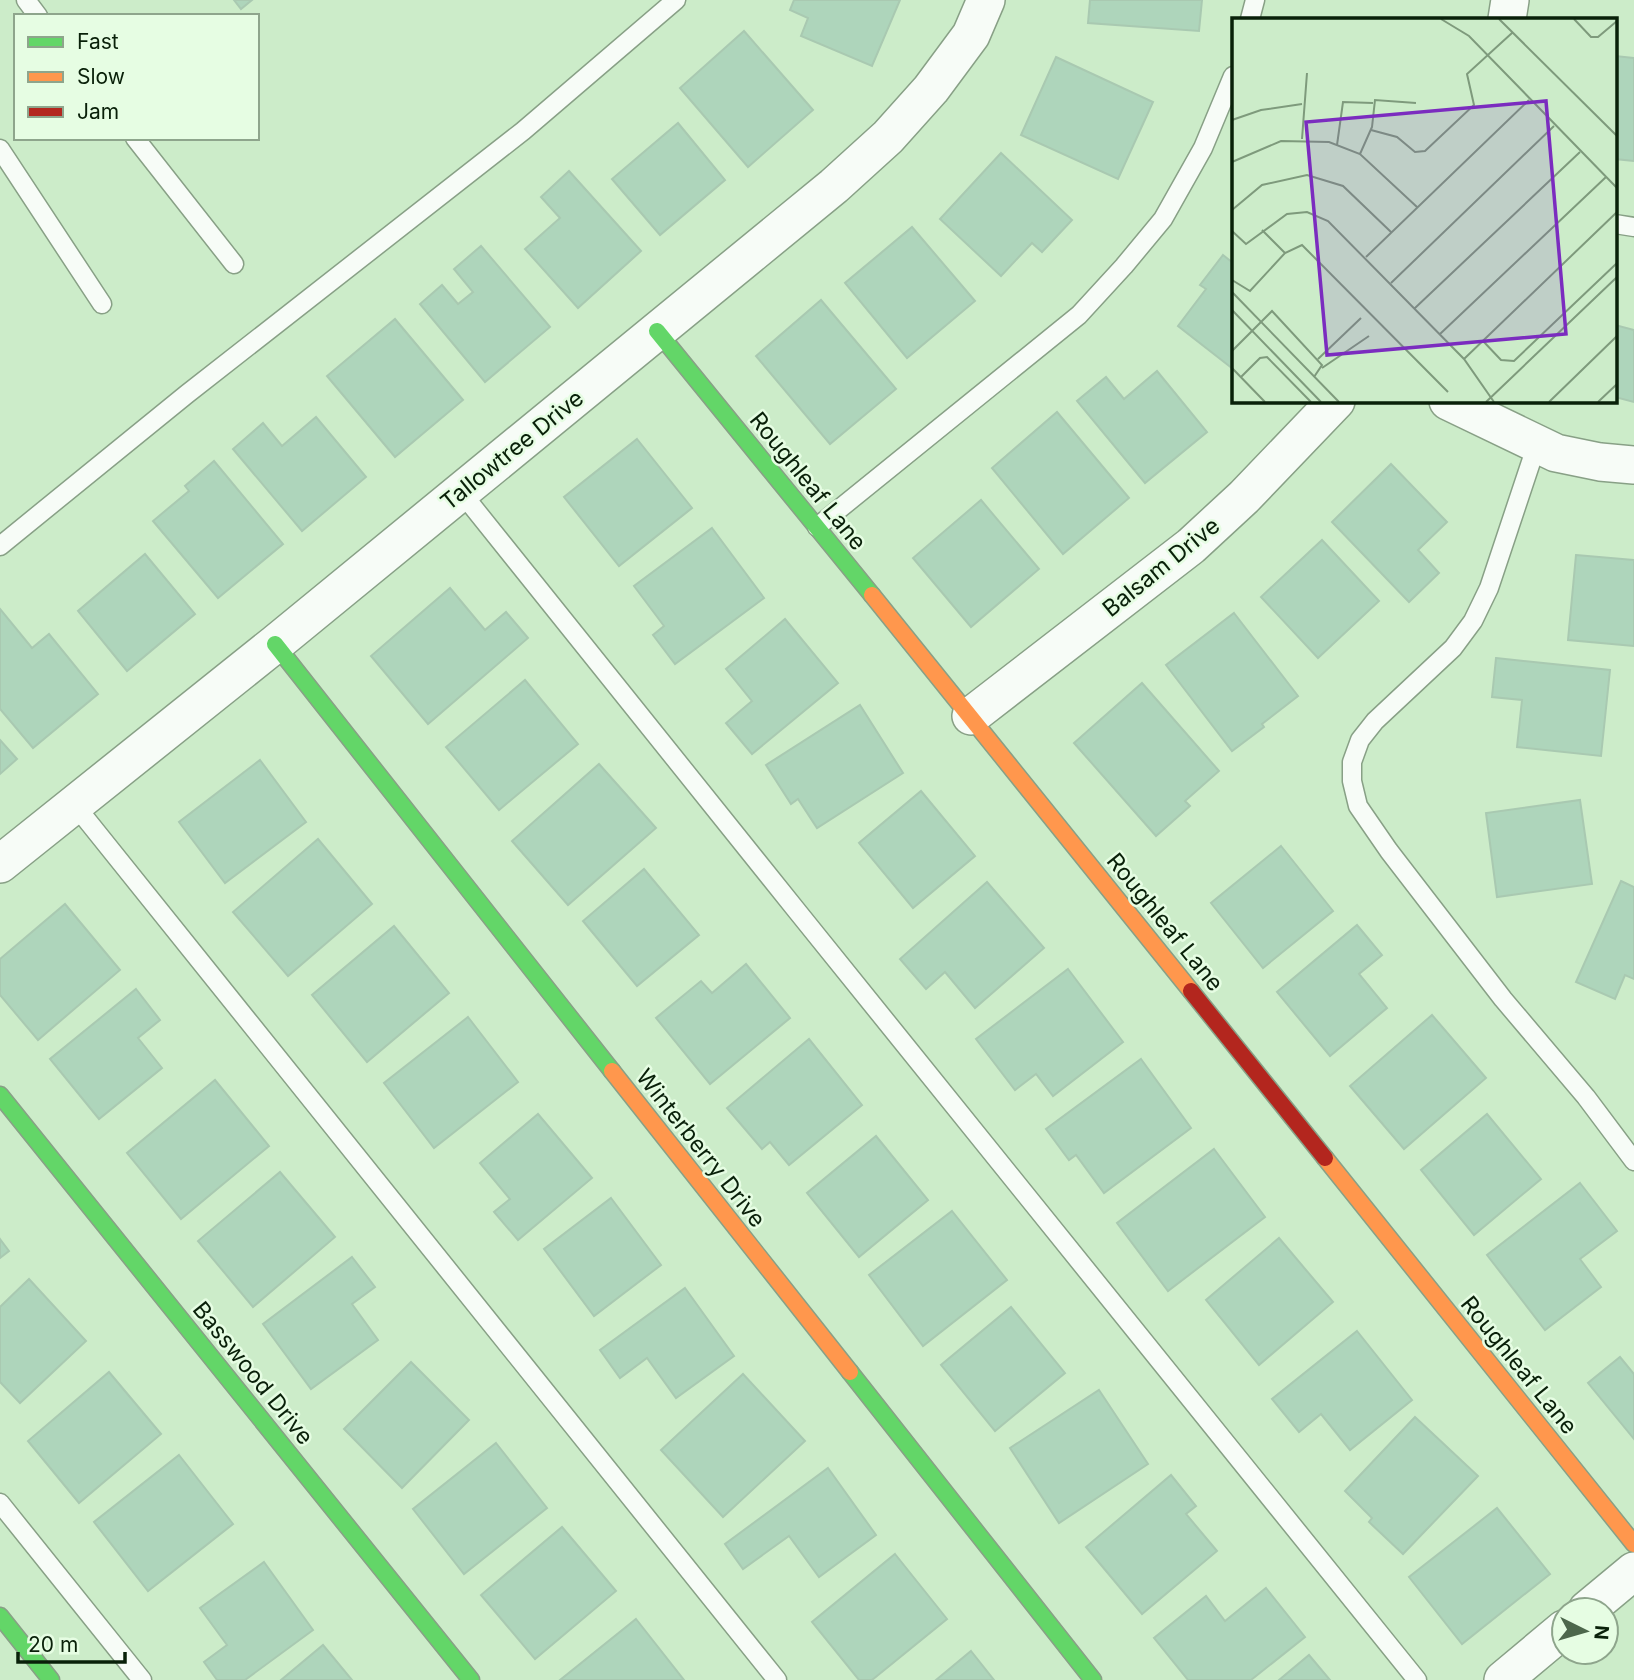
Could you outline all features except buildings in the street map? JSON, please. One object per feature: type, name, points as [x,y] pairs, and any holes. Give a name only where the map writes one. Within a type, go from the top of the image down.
[{"type":"street","name":"Tallowtree Drive","points":[[0,864],[275,644],[834,186],[888,136],[932,89],[971,35],[986,0]]},
{"type":"street","points":[[1507,18],[1510,0]]},
{"type":"street","name":"Roughleaf Lane","points":[[657,331],[971,716],[1634,1544]]},
{"type":"street","name":"Balsam Drive","points":[[971,716],[1191,546],[1244,497],[1335,402]]},
{"type":"street","points":[[1450,402],[1556,453],[1634,465]]},
{"type":"street","name":"Winterberry Drive","points":[[275,644],[1093,1680]]},
{"type":"street","name":"Basswood Drive","points":[[1,1098],[471,1680]]},
{"type":"street","points":[[1604,1596],[1634,1571]]},
{"type":"street","points":[[0,1616],[51,1680]]},
{"type":"street","points":[[1503,1680],[1550,1641]]},
{"type":"lane","points":[[0,546],[187,394],[523,131],[676,0]]},
{"type":"lane","points":[[1250,18],[1255,0]]},
{"type":"lane","points":[[817,527],[1088,306],[1163,219],[1203,148],[1232,78]]},
{"type":"lane","points":[[137,140],[234,264]]},
{"type":"lane","points":[[0,149],[102,304]]},
{"type":"lane","points":[[1616,224],[1634,227]]},
{"type":"lane","points":[[1537,444],[1489,588],[1473,621],[1453,648],[1375,721],[1360,740],[1352,762],[1352,780],[1358,806],[1389,851],[1503,999],[1586,1097],[1634,1161]]},
{"type":"lane","points":[[461,492],[1417,1680]]},
{"type":"lane","points":[[75,804],[777,1680]]},
{"type":"lane","points":[[0,1503],[142,1680]]},
{"type":"traffic: fast","points":[[657,331],[872,595]]},
{"type":"traffic: fast","points":[[275,644],[612,1071]]},
{"type":"traffic: fast","points":[[0,1095],[471,1680]]},
{"type":"traffic: fast","points":[[850,1372],[1093,1680]]},
{"type":"traffic: fast","points":[[0,1616],[51,1680]]},
{"type":"traffic: slow","points":[[872,595],[1191,991]]},
{"type":"traffic: slow","points":[[612,1071],[850,1372]]},
{"type":"traffic: slow","points":[[1325,1158],[1634,1544]]},
{"type":"traffic: jam","points":[[1191,991],[1325,1158]]}]
